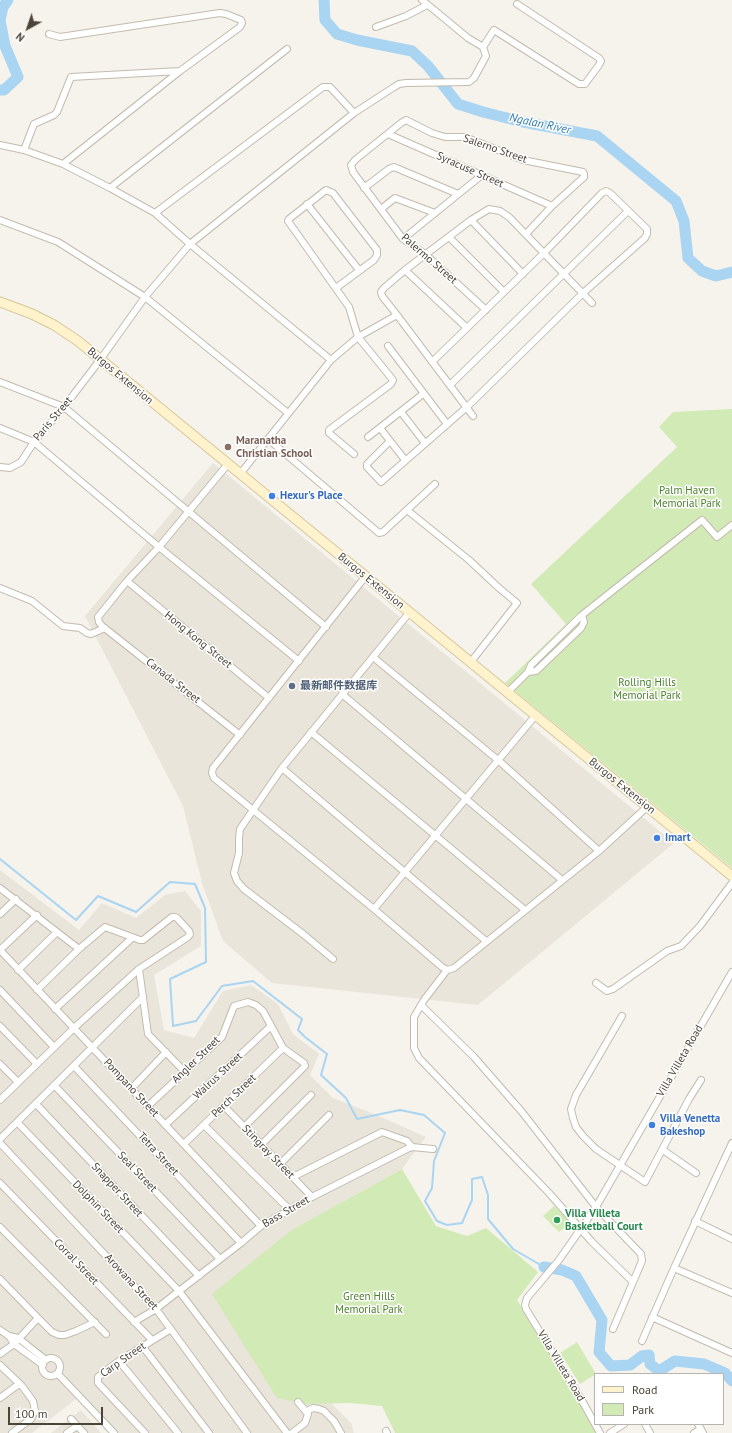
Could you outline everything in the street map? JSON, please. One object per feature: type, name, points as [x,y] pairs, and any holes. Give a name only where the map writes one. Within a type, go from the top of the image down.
[{"type":"main road","name":"Burgos Extension","points":[[0,302],[54,324],[78,341],[732,876]]},
{"type":"street","points":[[422,0],[468,38],[483,47],[494,30],[580,84],[585,84],[601,61],[599,58],[517,4]]},
{"type":"street","points":[[376,27],[406,16],[427,5]]},
{"type":"street","points":[[49,34],[60,37],[220,13],[241,20],[242,23],[240,27],[180,71],[63,164]]},
{"type":"street","name":"Paris Street","points":[[0,467],[10,468],[21,462],[34,442],[64,407],[100,360],[145,297],[190,244],[354,113],[399,84],[469,82],[474,78],[486,56],[483,47]]},
{"type":"street","points":[[110,188],[287,49]]},
{"type":"street","points":[[24,150],[34,124],[54,115],[57,112],[71,77],[180,71]]},
{"type":"street","points":[[155,213],[322,87],[330,87],[354,113]]},
{"type":"street","name":"Salerno Street","points":[[351,165],[400,123],[406,120],[432,133],[445,137],[465,137],[523,160],[579,170],[584,174],[582,179],[552,206]]},
{"type":"street","name":"Syracuse Street","points":[[388,134],[552,206]]},
{"type":"street","points":[[0,145],[24,150],[63,164],[155,213],[190,244],[331,360]]},
{"type":"street","name":"Palermo Street","points":[[351,165],[353,172],[364,188],[403,239],[425,254],[486,310]]},
{"type":"street","points":[[364,188],[389,169],[394,167],[458,194]]},
{"type":"street","points":[[403,239],[482,175]]},
{"type":"street","points":[[336,288],[374,260],[377,255],[377,250],[333,193],[326,190],[288,221],[349,307],[358,337],[393,380],[391,384],[329,430],[329,433],[354,454]]},
{"type":"street","points":[[390,442],[368,461],[367,466],[381,482],[467,407],[582,294],[645,238],[647,229],[610,192],[606,191],[602,193],[523,274],[432,362]]},
{"type":"street","points":[[381,209],[395,198],[435,213]]},
{"type":"street","points":[[307,204],[359,270]]},
{"type":"street","points":[[526,234],[552,206]]},
{"type":"street","points":[[473,416],[382,296],[381,292],[425,254],[471,220],[490,209],[500,211],[509,217],[592,303]]},
{"type":"street","points":[[450,385],[628,211]]},
{"type":"street","points":[[0,220],[58,242],[145,297],[288,413]]},
{"type":"street","points":[[471,220],[523,274]]},
{"type":"street","points":[[449,237],[504,292]]},
{"type":"street","points":[[405,270],[467,328]]},
{"type":"street","points":[[240,474],[331,360],[358,337],[397,315]]},
{"type":"street","points":[[388,346],[447,424]]},
{"type":"street","points":[[0,382],[64,407],[326,626]]},
{"type":"street","points":[[368,437],[423,394]]},
{"type":"street","points":[[401,412],[425,443]]},
{"type":"street","points":[[0,428],[34,442],[159,547],[299,661]]},
{"type":"street","points":[[380,428],[405,460]]},
{"type":"street","points":[[268,439],[378,533],[383,532],[435,484]]},
{"type":"street","points":[[0,588],[32,601],[63,626],[80,628],[90,634],[105,628],[99,622],[98,617],[127,581],[159,547],[228,464]]},
{"type":"street","points":[[408,510],[469,560],[499,588],[518,603],[470,663]]},
{"type":"street","points":[[507,693],[528,672],[530,665],[582,615],[702,520],[717,537],[732,525]]},
{"type":"street","points":[[365,577],[213,768],[212,773],[214,778],[253,811],[447,970]]},
{"type":"street","name":"Hong Kong Street","points":[[127,581],[269,698]]},
{"type":"street","points":[[333,959],[244,889],[237,881],[234,873],[239,853],[240,829],[282,768],[409,613]]},
{"type":"street","name":"Canada Street","points":[[105,628],[240,735]]},
{"type":"street","points":[[373,657],[498,760],[599,851]]},
{"type":"street","points":[[342,694],[562,880]]},
{"type":"street","points":[[374,909],[535,716]]},
{"type":"street","points":[[311,732],[525,910]]},
{"type":"street","points":[[282,768],[486,941]]},
{"type":"street","points":[[633,1282],[599,1249],[549,1193],[419,1058],[414,1048],[414,1017],[447,970],[454,968],[599,851],[647,807]]},
{"type":"street","points":[[596,983],[607,990],[613,989],[666,951],[681,946],[700,926],[732,883]]},
{"type":"street","points":[[0,888],[37,915],[79,949]]},
{"type":"street","points":[[0,914],[16,899]]},
{"type":"street","points":[[0,950],[37,915]]},
{"type":"street","points":[[0,1099],[74,1028],[139,969],[188,937],[190,931],[177,918],[172,917],[143,940],[132,938],[105,927],[79,949],[37,990]]},
{"type":"street","points":[[18,970],[57,932]]},
{"type":"street","points":[[55,1009],[132,938]]},
{"type":"street","name":"Pompano Street","points":[[0,950],[261,1226]]},
{"type":"street","points":[[139,969],[148,1034],[185,1072]]},
{"type":"street","name":"Villa Villeta Road","points":[[594,1422],[552,1350],[526,1309],[525,1305],[527,1298],[559,1260],[596,1207],[732,972]]},
{"type":"street","points":[[0,990],[54,1047]]},
{"type":"street","points":[[0,1139],[143,997]]},
{"type":"street","name":"Angler Street","points":[[148,1106],[222,1037],[234,1006],[248,1002],[256,1005],[263,1011],[271,1026]]},
{"type":"street","points":[[421,1005],[474,1057],[522,1112],[596,1207],[641,1254],[642,1258],[613,1329]]},
{"type":"street","points":[[622,1016],[576,1095],[571,1109],[576,1127],[596,1149],[646,1182],[701,1080]]},
{"type":"street","points":[[0,1026],[37,1064]]},
{"type":"street","points":[[244,1127],[304,1068],[304,1063],[283,1048],[271,1026]]},
{"type":"street","name":"Walrus Street","points":[[166,1125],[271,1026]]},
{"type":"street","name":"Perch Street","points":[[184,1144],[283,1048]]},
{"type":"street","points":[[131,1089],[166,1052]]},
{"type":"street","points":[[0,1064],[18,1082]]},
{"type":"street","name":"Tetra Street","points":[[74,1066],[242,1243]]},
{"type":"street","name":"Seal Street","points":[[54,1085],[220,1259]]},
{"type":"street","points":[[261,1144],[311,1095]]},
{"type":"street","name":"Snapper Street","points":[[36,1104],[199,1276]]},
{"type":"street","name":"Stingray Street","points":[[224,1106],[312,1197]]},
{"type":"street","points":[[280,1164],[329,1115]]},
{"type":"street","name":"Dolphin Street","points":[[17,1122],[179,1291],[287,1433]]},
{"type":"street","points":[[204,1125],[290,1210]]},
{"type":"street","points":[[293,1177],[382,1132],[407,1141],[412,1147],[433,1149]]},
{"type":"street","name":"Arowana Street","points":[[0,1143],[156,1309],[247,1433]]},
{"type":"street","points":[[642,1341],[695,1221],[732,1143]]},
{"type":"street","name":"Bass Street","points":[[134,1322],[156,1309],[242,1243],[261,1226],[312,1197],[412,1147]]},
{"type":"street","points":[[663,1150],[696,1173]]},
{"type":"street","name":"Corral Street","points":[[0,1183],[152,1340]]},
{"type":"street","points":[[695,1221],[732,1239]]},
{"type":"street","points":[[0,1227],[106,1334]]},
{"type":"street","points":[[674,1268],[732,1293]]},
{"type":"street","points":[[0,1279],[52,1332],[59,1335],[65,1335],[94,1322]]},
{"type":"street","points":[[652,1317],[732,1353]]},
{"type":"street","points":[[0,1354],[16,1341],[38,1318]]},
{"type":"street","name":"Carp Street","points":[[145,1433],[98,1383],[98,1377],[119,1361],[171,1329]]},
{"type":"street","points":[[0,1330],[44,1363]]},
{"type":"street","points":[[143,1346],[209,1433]]},
{"type":"street","points":[[48,1359],[54,1359],[58,1362],[60,1366],[58,1374],[48,1376],[44,1372],[44,1363],[48,1359]]},
{"type":"street","points":[[119,1361],[178,1433]]},
{"type":"street","points":[[0,1365],[33,1401],[35,1411],[31,1419],[12,1433]]},
{"type":"street","points":[[58,1374],[114,1433]]},
{"type":"street","points":[[0,1398],[19,1384]]},
{"type":"street","points":[[292,1433],[300,1428],[307,1419],[308,1414],[298,1402]]},
{"type":"street","points":[[307,1411],[313,1408],[324,1411],[334,1421],[341,1433]]},
{"type":"street","points":[[71,1419],[84,1433]]},
{"type":"street","points":[[610,1433],[622,1425]]},
{"type":"street","points":[[68,1433],[77,1426]]},
{"type":"street","points":[[694,1433],[701,1429]]},
{"type":"shaded area","points":[[213,463],[674,843],[478,1005],[272,983],[223,941],[202,883],[183,806],[85,616]]},
{"type":"shaded area","points":[[0,870],[79,930],[102,903],[136,918],[165,895],[185,891],[201,911],[201,946],[154,975],[164,1030],[194,1038],[223,991],[251,985],[278,1004],[293,1034],[319,1054],[310,1075],[333,1098],[426,1137],[402,1169],[293,1229],[331,1403],[351,1423],[354,1433],[115,1433],[80,1396],[32,1433],[0,1433]]},
{"type":"shaded area","points":[[81,1410],[101,1433],[51,1433]]},
{"type":"green space","name":"Rolling Hills Memorial Park","points":[[732,409],[732,868],[505,683],[566,624],[531,584],[677,447],[659,427],[673,412]]},
{"type":"green space","name":"Green Hills Memorial Park","points":[[402,1169],[436,1226],[467,1236],[486,1228],[538,1272],[517,1300],[600,1433],[395,1433],[382,1406],[351,1403],[306,1404],[277,1398],[212,1294],[293,1229]]},
{"type":"green space","name":"Villa Villeta Basketball Court","points":[[554,1206],[571,1223],[559,1232],[543,1216]]},
{"type":"green space","points":[[577,1342],[595,1373],[580,1384],[560,1353]]},
{"type":"waterway","name":"Ngalan River","points":[[0,90],[4,90],[18,77],[5,46],[0,20],[3,7],[8,0]]},
{"type":"waterway","name":"Ngalan River","points":[[324,0],[325,20],[337,34],[357,40],[412,51],[428,66],[458,104],[523,122],[597,136],[676,201],[684,221],[688,258],[702,271],[716,276],[732,272]]},
{"type":"waterway","points":[[0,859],[76,920],[98,896],[136,912],[170,882],[195,884],[205,908],[206,962],[170,979],[173,1026],[196,1021],[222,986],[253,981],[302,1019],[298,1030],[327,1054],[321,1075],[346,1098],[357,1119],[400,1110],[424,1115],[445,1133],[434,1161],[432,1188],[425,1201],[437,1221],[447,1225],[462,1223],[472,1200],[472,1179],[482,1177],[488,1195],[488,1219],[513,1249],[544,1267]]},
{"type":"waterway","points":[[544,1267],[562,1270],[576,1276],[602,1320],[599,1352],[611,1366],[630,1365],[642,1356],[649,1355],[650,1364],[659,1371],[675,1361],[704,1364],[725,1373],[732,1381]]},
{"type":"place","name":"Maranatha Christian School","points":[[228,447]]},
{"type":"place","name":"Hexur's Place","points":[[272,496]]},
{"type":"place","name":"最新邮件数据库","points":[[292,686]]},
{"type":"place","name":"Imart","points":[[657,838]]},
{"type":"place","name":"Villa Venetta Bakeshop","points":[[652,1125]]},
{"type":"place","name":"Villa Villeta Basketball Court","points":[[557,1220]]},
{"type":"park label","name":"Palm Haven Memorial Park","points":[[687,497]]}]
